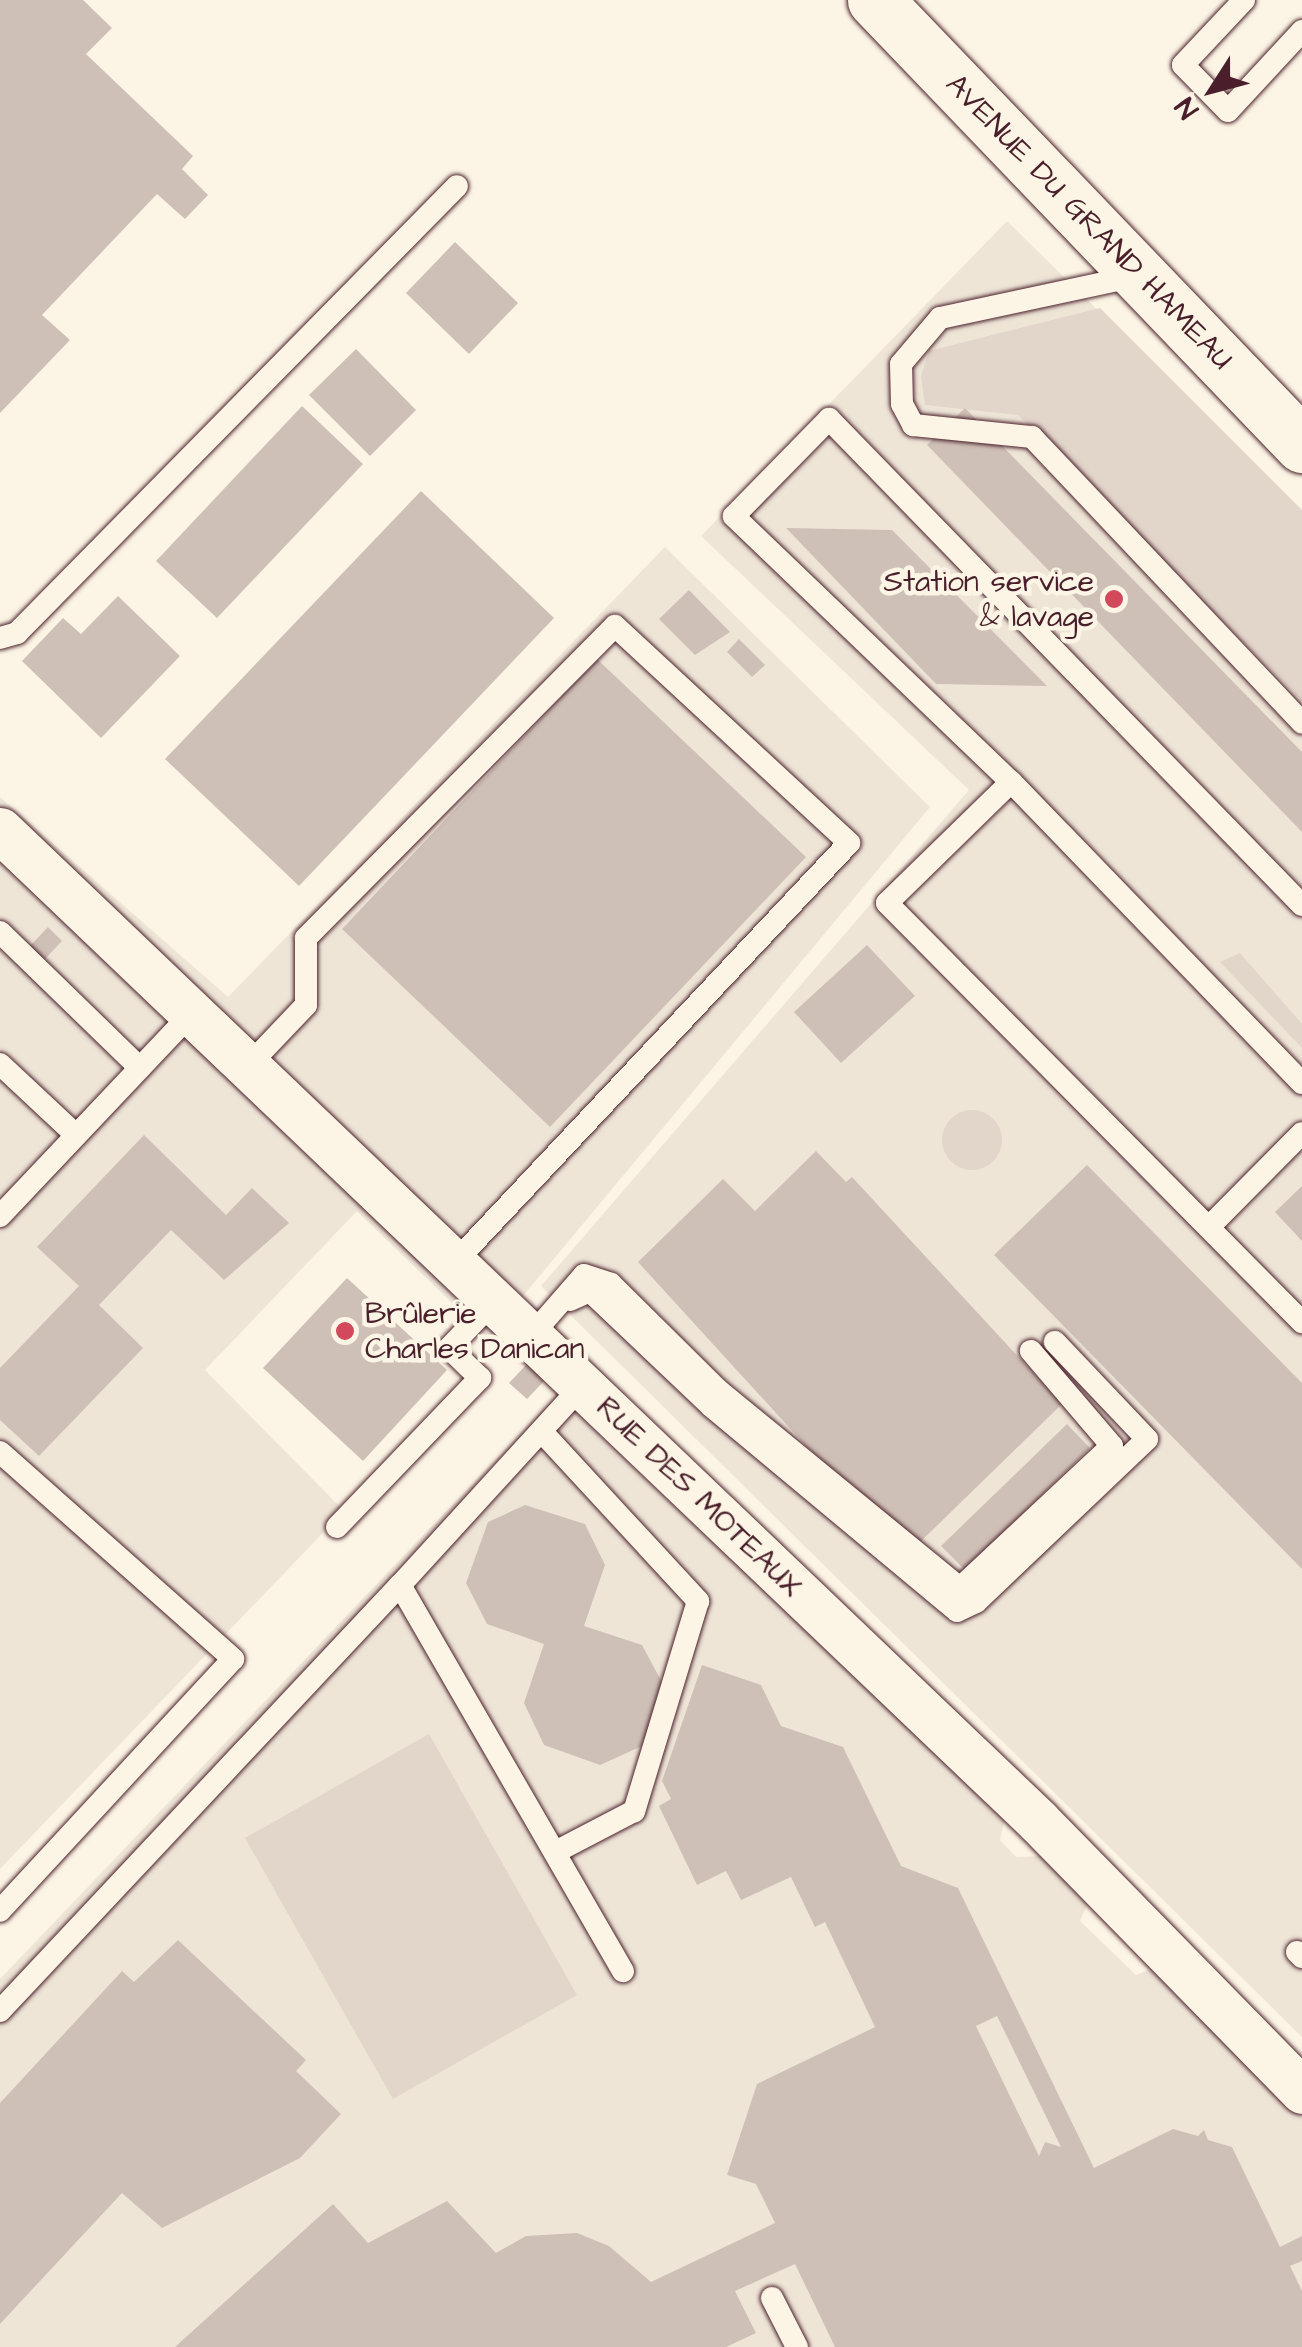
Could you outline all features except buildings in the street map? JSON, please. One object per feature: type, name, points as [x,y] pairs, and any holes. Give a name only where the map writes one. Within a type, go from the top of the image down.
[{"type":"main road","name":"AVENUE DU GRAND HAMEAU","points":[[876,0],[1302,445]]},
{"type":"street","name":"RUE DES MOTEAUX","points":[[0,830],[1024,1808],[1302,2091]]},
{"type":"lane","points":[[1244,0],[1182,64],[1228,111],[1302,31]]},
{"type":"lane","points":[[0,638],[16,633],[458,186]]},
{"type":"lane","points":[[1140,276],[940,318],[901,364],[902,404],[913,425],[1032,437],[1302,723]]},
{"type":"lane","points":[[1302,906],[830,418],[734,516],[1011,782],[1302,1083]]},
{"type":"lane","points":[[248,1066],[306,1004],[306,938],[615,626],[850,844],[455,1262]]},
{"type":"lane","points":[[1011,782],[886,902],[1302,1322]]},
{"type":"lane","points":[[0,932],[140,1068]]},
{"type":"lane","points":[[4,1204],[76,1136],[192,1013]]},
{"type":"lane","points":[[0,1064],[76,1136]]},
{"type":"lane","points":[[1209,1227],[1302,1133]]},
{"type":"lane","points":[[530,1337],[567,1302],[584,1275],[611,1284],[718,1390],[960,1588],[1112,1446],[1032,1351]]},
{"type":"lane","points":[[567,1302],[590,1291],[711,1406],[957,1610],[976,1602],[1147,1440],[1055,1342]]},
{"type":"lane","points":[[337,1528],[480,1378],[449,1348],[494,1301]]},
{"type":"lane","points":[[0,2011],[543,1433],[582,1386]]},
{"type":"lane","points":[[543,1433],[698,1601],[634,1811],[557,1851]]},
{"type":"lane","points":[[0,1452],[233,1659],[0,1911]]},
{"type":"lane","points":[[400,1585],[623,1971]]},
{"type":"lane","points":[[772,2298],[797,2347]]},
{"type":"shaded area","points":[[1007,221],[1302,511],[1302,2037],[541,1286],[969,790],[701,536]]},
{"type":"shaded area","points":[[1100,308],[1302,510],[1302,701],[1018,415],[925,405],[921,376],[929,351]]},
{"type":"shaded area","points":[[665,547],[930,807],[488,1338],[357,1211],[205,1370],[344,1511],[0,1869],[0,797],[228,997]]},
{"type":"shaded area","points":[[1240,953],[1302,1024],[1302,1048],[1220,962]]},
{"type":"shaded area","points":[[972,1110],[993,1119],[1002,1140],[993,1161],[972,1170],[951,1161],[942,1140],[951,1119]]},
{"type":"shaded area","points":[[557,1395],[1005,1818],[1000,1840],[1016,1857],[1044,1856],[1089,1901],[1080,1921],[1136,1975],[1156,1967],[1302,2118],[1302,2347],[0,2347],[0,1979]]},
{"type":"shaded area","points":[[429,1734],[577,1995],[393,2099],[245,1838]]},
{"type":"place","name":"Station service & lavage","points":[[1114,599]]},
{"type":"place","name":"Brûlerie Charles Danican","points":[[345,1331]]}]
